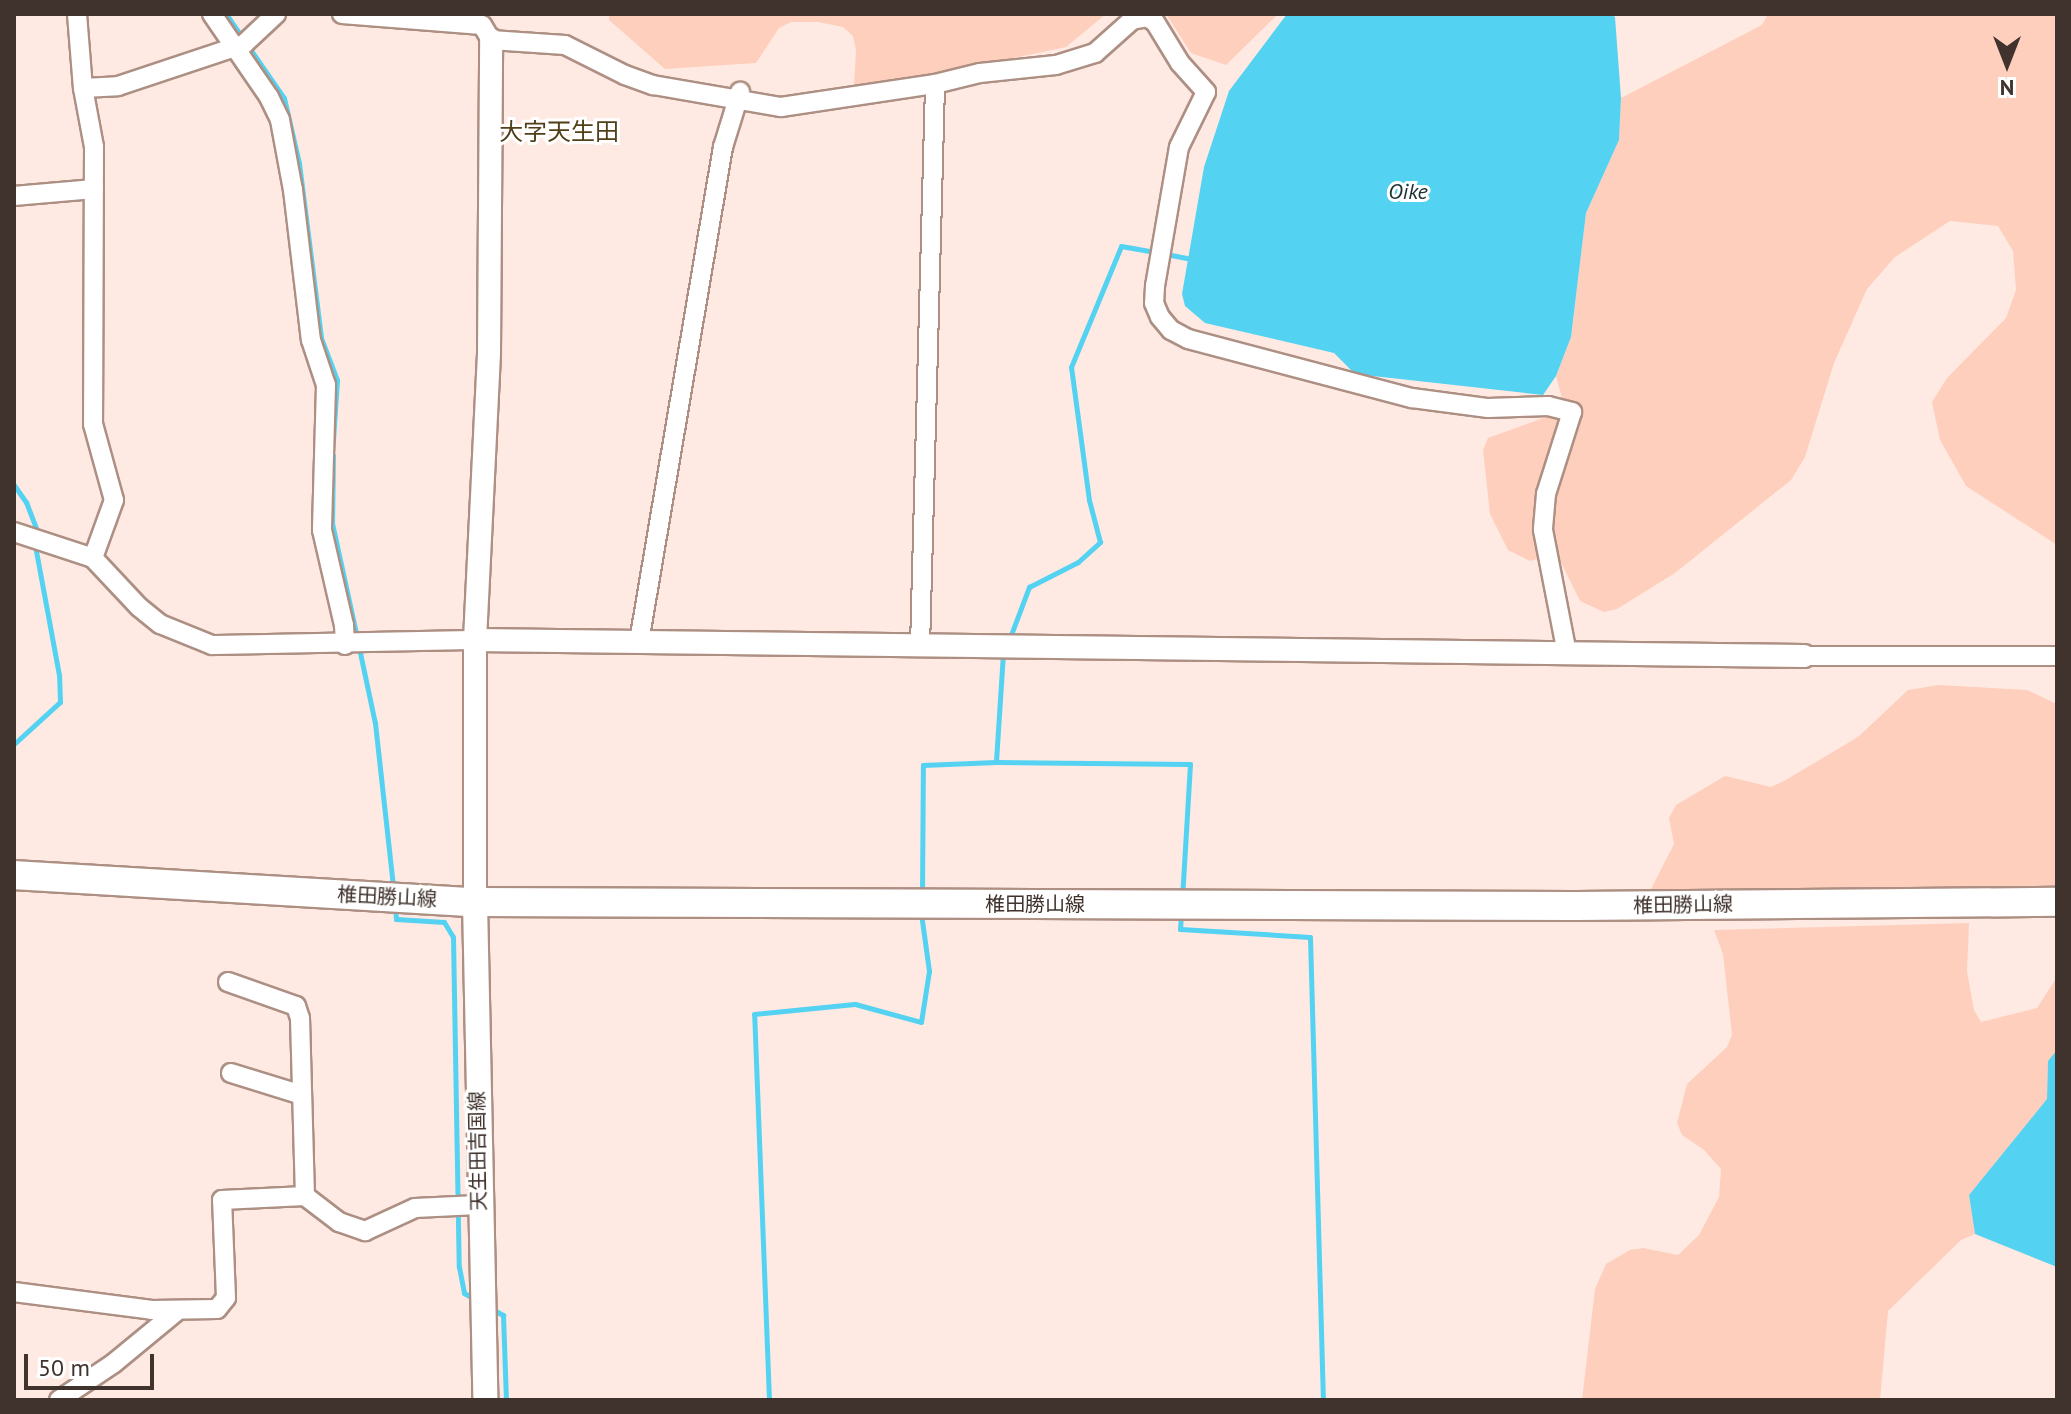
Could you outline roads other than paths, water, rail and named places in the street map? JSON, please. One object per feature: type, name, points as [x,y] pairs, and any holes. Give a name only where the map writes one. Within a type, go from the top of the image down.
[{"type":"main road","name":"椎田勝山線","points":[[14,875],[475,902],[1530,906],[2057,902]]},
{"type":"main road","name":"天生田吉国線","points":[[475,902],[478,1205],[485,1400]]},
{"type":"street","points":[[77,14],[83,88],[94,147],[93,424],[114,500],[93,558]]},
{"type":"street","points":[[212,14],[269,97],[282,130],[311,340],[326,385],[322,530],[344,625],[345,645]]},
{"type":"street","points":[[83,88],[118,86],[244,44],[276,14]]},
{"type":"street","points":[[342,14],[482,25],[491,40],[489,352],[475,640],[475,902]]},
{"type":"street","points":[[491,40],[565,45],[639,80],[801,107],[935,84],[980,73],[1015,72],[1083,57],[1106,44],[1139,16],[1155,22],[1180,63],[1206,92],[1179,147],[1173,176],[1155,286],[1154,303],[1160,317],[1171,330],[1188,339],[1412,398],[1488,408],[1548,406],[1572,412],[1546,494],[1543,530],[1567,653]]},
{"type":"street","points":[[920,647],[935,84]]},
{"type":"street","points":[[639,642],[723,147],[740,97]]},
{"type":"street","points":[[14,196],[94,189]]},
{"type":"street","points":[[14,532],[93,558],[139,607],[160,624],[190,639],[238,647],[475,640],[1804,656],[2057,656]]},
{"type":"street","points":[[228,982],[296,1006],[300,1018],[305,1196]]},
{"type":"street","points":[[231,1073],[302,1095]]},
{"type":"street","points":[[14,1292],[177,1311],[217,1309],[226,1298],[222,1200],[305,1196],[339,1222],[365,1231],[415,1208],[478,1205]]},
{"type":"street","points":[[59,1400],[114,1363],[177,1311]]},
{"type":"water","name":"Oike","points":[[1287,14],[1611,14],[1615,17],[1621,98],[1619,140],[1586,213],[1571,337],[1556,376],[1543,395],[1355,374],[1334,353],[1205,323],[1185,306],[1182,294],[1204,167],[1229,91]]},
{"type":"water","points":[[2057,1050],[2057,1267],[1975,1234],[1969,1195],[2047,1099],[2048,1061]]},
{"type":"waterway","points":[[226,14],[284,98],[299,163],[321,338],[337,380],[333,441]]},
{"type":"waterway","points":[[1009,640],[1029,587],[1078,562],[1100,542],[1089,500],[1071,367],[1121,246],[1156,252]]},
{"type":"waterway","points":[[1166,254],[1192,259]]},
{"type":"waterway","points":[[333,455],[332,523],[357,638]]},
{"type":"waterway","points":[[14,485],[26,502],[37,531]]},
{"type":"waterway","points":[[14,744],[60,702],[59,675],[36,551]]},
{"type":"waterway","points":[[359,648],[375,723],[393,887]]},
{"type":"waterway","points":[[1003,653],[996,762],[1190,764],[1182,897]]},
{"type":"waterway","points":[[922,895],[923,765],[996,762]]},
{"type":"waterway","points":[[395,905],[396,919],[444,922],[453,937],[459,1267],[464,1293],[476,1300]]},
{"type":"waterway","points":[[769,1400],[754,1014],[855,1004],[921,1022],[929,971],[921,913]]},
{"type":"waterway","points":[[1181,915],[1180,929],[1310,937],[1323,1400]]},
{"type":"waterway","points":[[492,1309],[503,1315],[506,1400]]},
{"type":"district","name":"大字天生田","points":[[559,132]]}]
